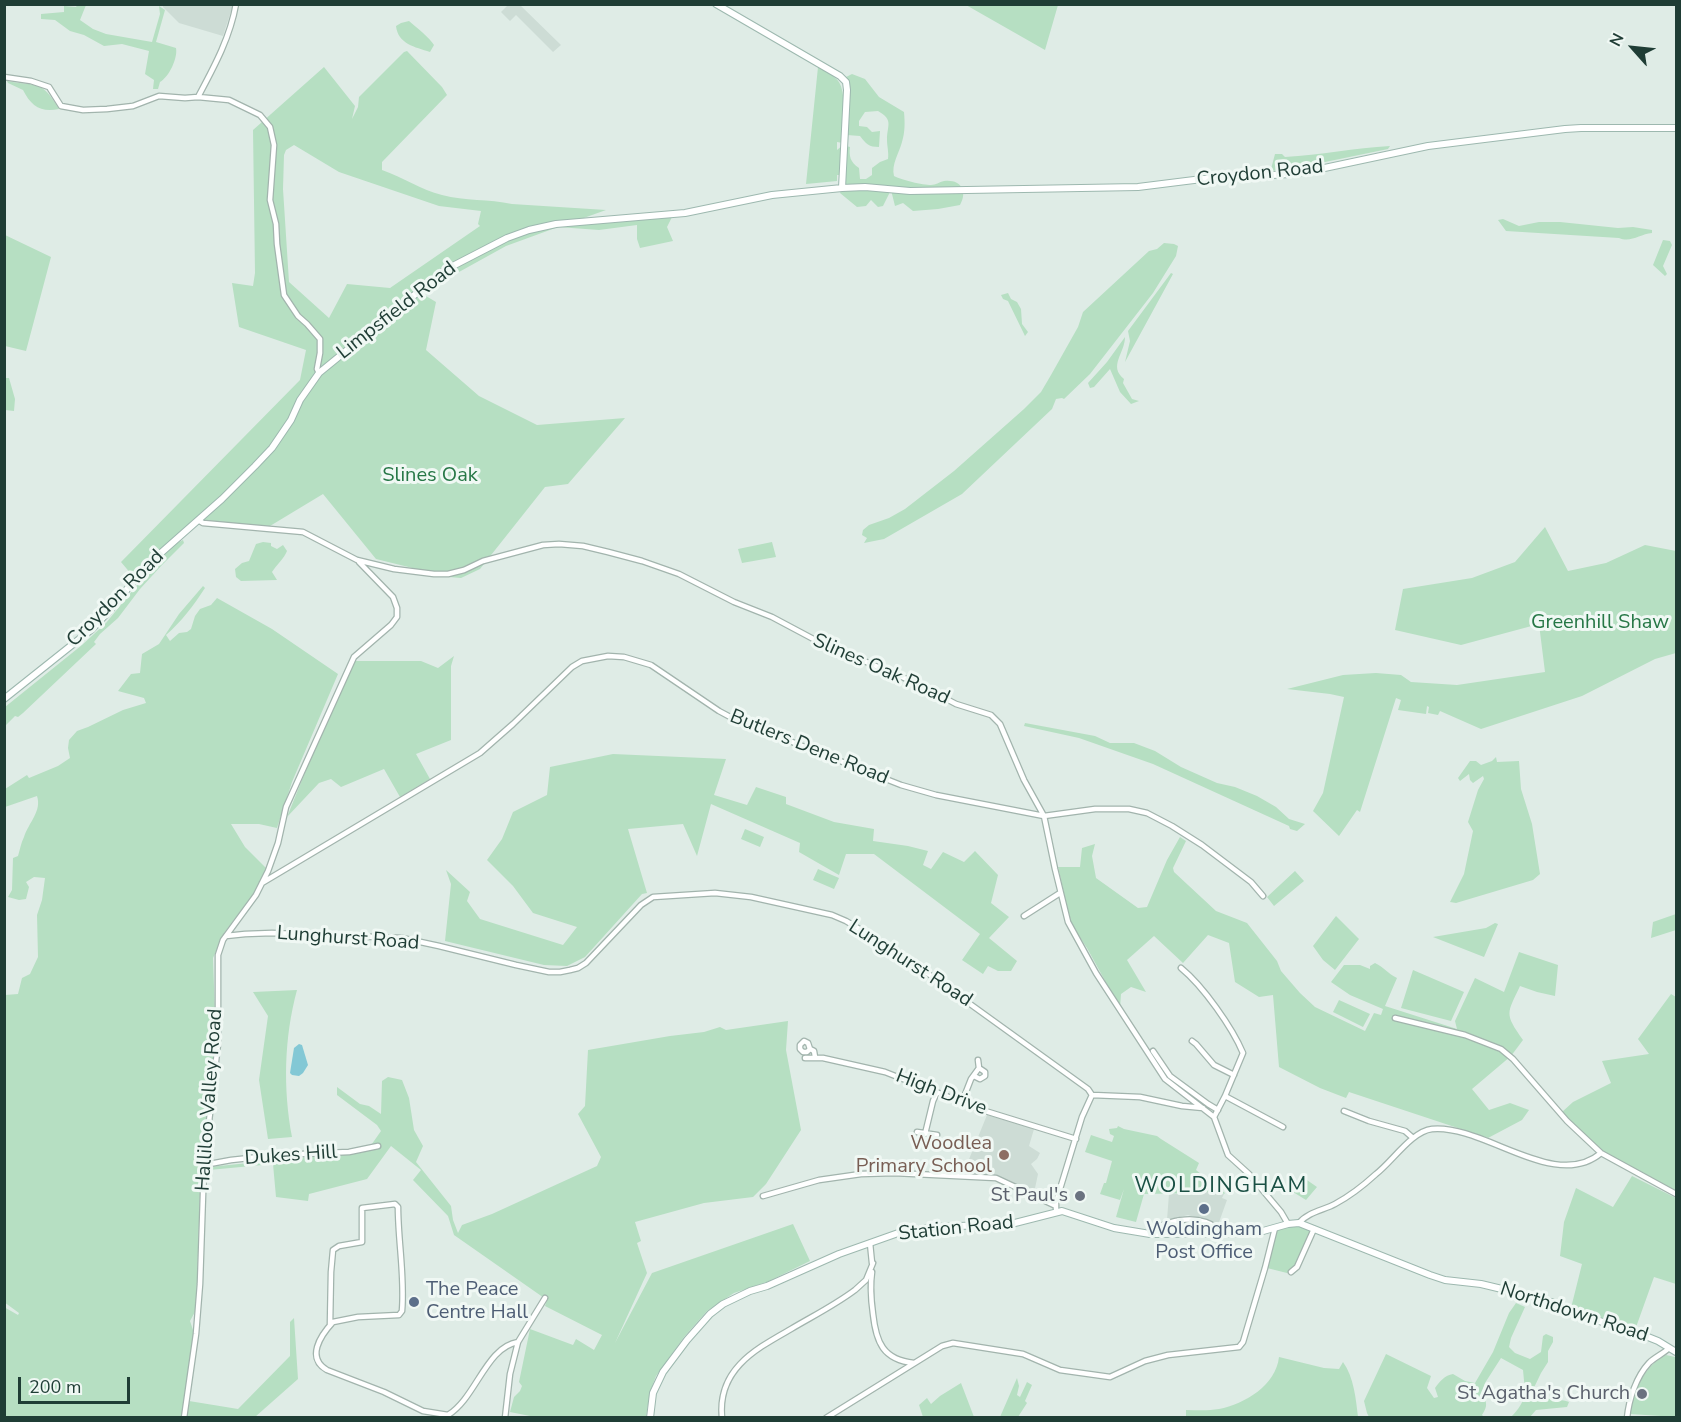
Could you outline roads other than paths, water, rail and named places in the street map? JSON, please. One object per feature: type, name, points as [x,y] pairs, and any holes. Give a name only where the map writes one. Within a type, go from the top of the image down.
[{"type":"main road","points":[[716,4],[840,76],[846,82],[842,188]]},
{"type":"main road","name":"Croydon Road","points":[[842,188],[910,191],[1138,187],[1202,179],[1290,174],[1428,146],[1564,129],[1677,128]]},
{"type":"main road","name":"Limpsfield Road","points":[[198,520],[272,448],[319,373],[445,270],[486,248],[530,230],[556,224],[685,213],[772,195],[842,188]]},
{"type":"main road","name":"Croydon Road","points":[[4,699],[92,629],[145,567],[198,520]]},
{"type":"main road","points":[[1056,1209],[1114,1228],[1150,1234],[1256,1233],[1299,1222]]},
{"type":"main road","name":"Station Road","points":[[650,1418],[651,1401],[659,1380],[687,1340],[710,1314],[723,1304],[839,1254],[901,1232],[1011,1224],[1056,1209]]},
{"type":"main road","name":"Northdown Road","points":[[1299,1222],[1445,1280],[1481,1284],[1558,1304],[1579,1315],[1658,1341],[1677,1352]]},
{"type":"street","points":[[198,97],[220,55],[233,22],[236,4]]},
{"type":"street","points":[[4,77],[31,81],[49,87],[61,106],[83,110],[133,106],[159,96],[229,100],[260,114],[270,127],[274,145],[270,200],[276,224],[284,295],[298,316],[320,339],[317,369],[319,373]]},
{"type":"street","name":"Slines Oak Road","points":[[198,520],[203,523],[303,532],[366,565],[434,574],[448,574],[523,550],[559,544],[583,546],[608,552],[670,571],[734,602],[772,617],[819,642],[916,683],[956,704],[991,715],[1000,724],[1024,780],[1044,816],[1060,892],[1072,931],[1105,987],[1165,1079],[1214,1117],[1228,1155],[1249,1174],[1281,1212],[1288,1224]]},
{"type":"street","name":"Halliloo Valley Road","points":[[184,1418],[197,1328],[204,1165],[218,1044],[217,959],[226,936],[254,898],[268,871],[279,843],[286,807],[354,657],[397,617],[393,597],[366,565]]},
{"type":"street","name":"Butlers Dene Road","points":[[262,883],[480,753],[572,667],[582,661],[600,656],[624,657],[651,665],[734,719],[902,785],[936,795],[1044,816],[1095,809],[1129,809],[1147,813],[1202,845],[1251,882],[1263,896]]},
{"type":"street","points":[[1024,916],[1060,892]]},
{"type":"street","name":"Lunghurst Road","points":[[226,936],[283,933],[402,938],[516,965],[560,972],[578,968],[586,963],[641,905],[653,897],[715,893],[751,897],[832,915],[876,938],[1046,1057],[1088,1089],[1092,1095]]},
{"type":"street","points":[[1181,968],[1194,979],[1218,1011],[1243,1053],[1214,1117]]},
{"type":"street","points":[[1395,1018],[1465,1035],[1501,1049],[1520,1066],[1567,1121],[1601,1153],[1677,1194]]},
{"type":"street","points":[[1192,1041],[1214,1065],[1234,1075]]},
{"type":"street","points":[[810,1049],[814,1051],[815,1057]]},
{"type":"street","points":[[1153,1051],[1173,1079],[1218,1110]]},
{"type":"street","name":"High Drive","points":[[805,1058],[815,1057],[885,1072],[982,1110],[1076,1139]]},
{"type":"street","points":[[962,1102],[979,1068],[978,1060]]},
{"type":"street","points":[[974,1076],[980,1079],[984,1077],[985,1072],[979,1068]]},
{"type":"street","points":[[925,1134],[933,1101],[938,1092]]},
{"type":"street","points":[[763,1196],[819,1180],[861,1174],[894,1173],[996,1178],[1056,1209],[1082,1117],[1092,1095],[1140,1097],[1204,1108]]},
{"type":"street","points":[[1225,1096],[1283,1127]]},
{"type":"street","points":[[1344,1111],[1405,1131],[1413,1138]]},
{"type":"street","points":[[1299,1222],[1336,1203],[1362,1185],[1381,1171],[1419,1133],[1430,1129],[1459,1131],[1475,1135],[1515,1153],[1559,1164],[1581,1163],[1594,1159],[1601,1153]]},
{"type":"street","points":[[917,1132],[937,1135]]},
{"type":"street","name":"Dukes Hill","points":[[204,1165],[277,1155],[350,1152],[378,1146]]},
{"type":"street","points":[[330,1325],[333,1250],[339,1246],[361,1243],[362,1208],[396,1204],[398,1207],[402,1311],[399,1315],[336,1320],[330,1325],[317,1346],[316,1359],[322,1367],[384,1392],[423,1411],[450,1414],[461,1405],[501,1348],[518,1342]]},
{"type":"street","points":[[1150,1234],[1165,1224],[1186,1219],[1212,1226],[1220,1233]]},
{"type":"street","points":[[826,1418],[942,1346],[958,1342],[1023,1354],[1060,1370],[1110,1377],[1145,1361],[1168,1355],[1239,1347],[1243,1342],[1275,1228]]},
{"type":"street","points":[[1291,1272],[1297,1267],[1314,1229]]},
{"type":"street","points":[[870,1243],[873,1263],[871,1302],[877,1340],[892,1357],[903,1362],[914,1363]]},
{"type":"street","points":[[722,1418],[721,1405],[726,1385],[744,1359],[759,1347],[855,1290],[866,1280],[873,1263]]},
{"type":"street","points":[[505,1418],[510,1374],[518,1342],[545,1298]]},
{"type":"street","points":[[1627,1418],[1628,1404],[1647,1365],[1669,1348]]},
{"type":"water","points":[[299,1044],[302,1045],[308,1065],[299,1076],[290,1073],[294,1048]]},
{"type":"place","name":"Woodlea Primary School","points":[[1004,1155]]},
{"type":"place","name":"St Paul's","points":[[1080,1196]]},
{"type":"place","name":"Woldingham Post Office","points":[[1204,1209]]},
{"type":"place","name":"The Peace Centre Hall","points":[[414,1302]]},
{"type":"place","name":"St Agatha's Church","points":[[1642,1394]]},
{"type":"district","name":"WOLDINGHAM","points":[[1221,1187]]},
{"type":"park label","name":"Slines Oak","points":[[430,476]]},
{"type":"park label","name":"Greenhill Shaw","points":[[1600,623]]}]
